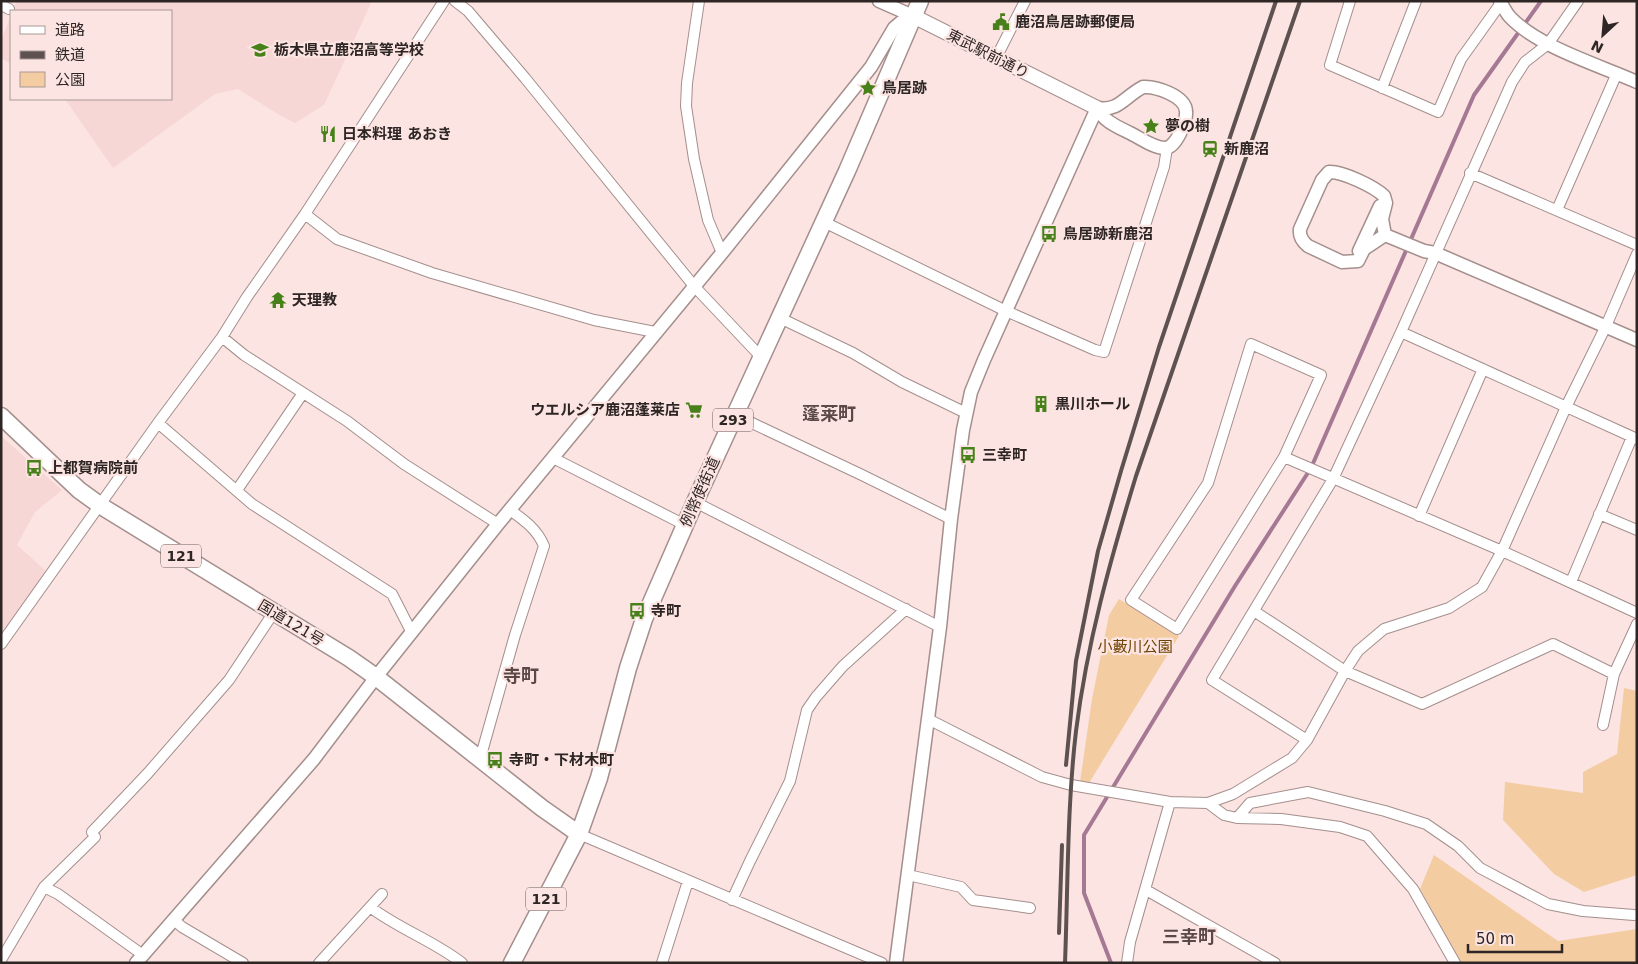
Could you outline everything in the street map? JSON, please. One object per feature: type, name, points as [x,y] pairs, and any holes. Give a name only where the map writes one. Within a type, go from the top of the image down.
[{"type":"highway","name":"例幣使街道","points":[[512,963],[579,834],[598,778],[637,639],[685,525],[824,222],[920,1]]},
{"type":"highway","name":"国道121号","points":[[1,416],[78,490],[100,506],[349,658],[376,677],[542,808],[579,834]]},
{"type":"main road","name":"東武駅前通り","points":[[913,16],[1096,108]]},
{"type":"street","points":[[1,644],[158,423],[222,337],[444,1]]},
{"type":"street","points":[[455,1],[468,11],[525,78],[694,286],[762,358]]},
{"type":"street","points":[[699,1],[687,83],[686,106],[694,160],[708,220],[722,253]]},
{"type":"street","name":"東武駅前通り","points":[[879,1],[913,16]]},
{"type":"street","points":[[996,58],[1024,1]]},
{"type":"street","points":[[1350,1],[1330,65],[1438,112],[1461,59],[1500,2],[1509,17],[1534,36],[1548,44],[1637,82]]},
{"type":"street","points":[[1382,88],[1416,1]]},
{"type":"street","points":[[1307,740],[1212,680],[1333,479],[1401,332],[1430,252],[1470,173],[1512,82],[1525,62],[1548,44],[1578,1]]},
{"type":"street","points":[[44,887],[58,894],[140,959],[314,760],[376,677],[498,524],[722,253],[871,67],[894,28],[900,22],[913,16]]},
{"type":"street","points":[[1557,210],[1617,73]]},
{"type":"street","points":[[1148,87],[1161,90],[1180,99],[1185,106],[1186,115],[1177,142],[1167,148],[1158,147],[1123,130],[1100,115],[1096,108],[1105,109],[1120,104],[1134,92],[1148,87]]},
{"type":"street","points":[[1120,104],[1123,130]]},
{"type":"street","points":[[896,963],[966,413],[977,376],[1096,108]]},
{"type":"street","points":[[824,222],[1006,310],[1095,350],[1104,352],[1164,167],[1167,148]]},
{"type":"street","points":[[1390,237],[1382,219],[1386,203],[1384,196],[1375,189],[1340,173],[1329,172],[1322,180],[1300,229],[1300,237],[1308,246],[1342,262],[1358,261],[1367,247],[1390,237],[1430,252],[1637,340]]},
{"type":"street","points":[[1470,173],[1637,245]]},
{"type":"street","points":[[1354,262],[1380,205],[1375,189]]},
{"type":"street","points":[[304,214],[337,239],[432,273],[594,320],[655,332]]},
{"type":"street","points":[[928,719],[1042,777],[1071,785],[1170,802],[1208,803],[1233,794],[1292,758],[1307,740],[1358,651],[1384,628],[1449,608],[1482,586],[1502,551],[1566,407],[1606,326],[1637,254]]},
{"type":"street","points":[[780,318],[853,353],[902,382],[966,413]]},
{"type":"street","points":[[1401,332],[1634,438],[1570,582]]},
{"type":"street","points":[[222,337],[244,355],[347,421],[404,464],[498,524]]},
{"type":"street","points":[[1251,344],[1321,375],[1284,457],[1176,629],[1131,600],[1208,483],[1251,344]]},
{"type":"street","points":[[1419,516],[1483,369]]},
{"type":"street","points":[[236,490],[303,393]]},
{"type":"street","points":[[735,415],[862,474],[951,519]]},
{"type":"street","points":[[158,423],[252,504],[392,594],[412,633]]},
{"type":"street","points":[[1284,457],[1502,551],[1637,613]]},
{"type":"street","points":[[553,458],[685,525]]},
{"type":"street","points":[[695,502],[940,627]]},
{"type":"street","points":[[480,759],[515,635],[544,546],[532,527],[510,510]]},
{"type":"street","points":[[1599,514],[1637,530]]},
{"type":"street","points":[[732,900],[790,781],[807,710],[843,666],[906,609]]},
{"type":"street","points":[[1254,611],[1345,671],[1422,704],[1553,644],[1614,674]]},
{"type":"street","points":[[1,960],[44,887],[94,834],[228,680],[274,612]]},
{"type":"street","points":[[1604,725],[1614,674],[1637,624]]},
{"type":"street","points":[[1237,818],[1250,803],[1308,792],[1385,811],[1426,824],[1458,846],[1480,868],[1548,904],[1583,911],[1634,915]]},
{"type":"street","points":[[1127,963],[1130,942],[1170,802]]},
{"type":"street","points":[[1208,803],[1224,815],[1237,818],[1281,819],[1340,827],[1367,836],[1413,889],[1455,963]]},
{"type":"street","points":[[579,834],[882,963]]},
{"type":"street","points":[[908,875],[961,887],[973,900],[1030,908]]},
{"type":"street","points":[[662,963],[688,881]]},
{"type":"street","points":[[1146,890],[1275,963]]},
{"type":"street","points":[[319,963],[382,894]]},
{"type":"street","points":[[370,907],[383,917],[450,953],[462,963]]},
{"type":"street","points":[[174,920],[182,927],[243,963]]},
{"type":"shaded area","name":"栃木県立鹿沼高等学校","points":[[12,1],[372,1],[324,105],[295,123],[238,89],[215,94],[113,168],[66,100],[172,100],[172,10],[13,10],[16,3]]},
{"type":"shaded area","points":[[10,18],[10,63],[1,58],[1,41]]},
{"type":"shaded area","points":[[1,436],[62,490],[35,512],[17,545],[46,571],[1,633]]},
{"type":"green space","name":"小藪川公園","points":[[1119,599],[1179,636],[1089,783],[1080,782],[1092,699],[1109,615]]},
{"type":"green space","points":[[1624,688],[1637,691],[1637,875],[1584,892],[1554,874],[1503,820],[1505,782],[1583,793],[1583,772],[1617,754]]},
{"type":"green space","points":[[1434,855],[1558,941],[1637,929],[1637,963],[1461,963],[1420,889]]},
{"type":"waterway","points":[[1111,963],[1084,893],[1084,835],[1235,586],[1311,468],[1474,95],[1541,1]]},
{"type":"railway","points":[[1066,765],[1076,661],[1098,551],[1159,347],[1276,1]]},
{"type":"railway","points":[[1065,963],[1069,818],[1073,760],[1086,666],[1100,602],[1136,476],[1300,1]]},
{"type":"railway","points":[[1059,933],[1062,845]]},
{"type":"place","name":"鹿沼鳥居跡郵便局","points":[[1001,22]]},
{"type":"place","name":"栃木県立鹿沼高等学校","points":[[260,50]]},
{"type":"place","name":"鳥居跡","points":[[868,88]]},
{"type":"place","name":"夢の樹","points":[[1151,126]]},
{"type":"place","name":"日本料理 あおき","points":[[328,134]]},
{"type":"place","name":"新鹿沼","points":[[1210,149]]},
{"type":"place","name":"鳥居跡新鹿沼","points":[[1049,234]]},
{"type":"place","name":"天理教","points":[[278,300]]},
{"type":"place","name":"黒川ホール","points":[[1041,404]]},
{"type":"place","name":"ウエルシア鹿沼蓬莱店","points":[[694,410]]},
{"type":"place","name":"三幸町","points":[[968,455]]},
{"type":"place","name":"上都賀病院前","points":[[34,468]]},
{"type":"place","name":"寺町","points":[[637,611]]},
{"type":"place","name":"寺町・下材木町","points":[[495,760]]},
{"type":"district","name":"蓬莱町","points":[[829,413]]},
{"type":"district","name":"寺町","points":[[521,675]]},
{"type":"district","name":"三幸町","points":[[1189,936]]}]
